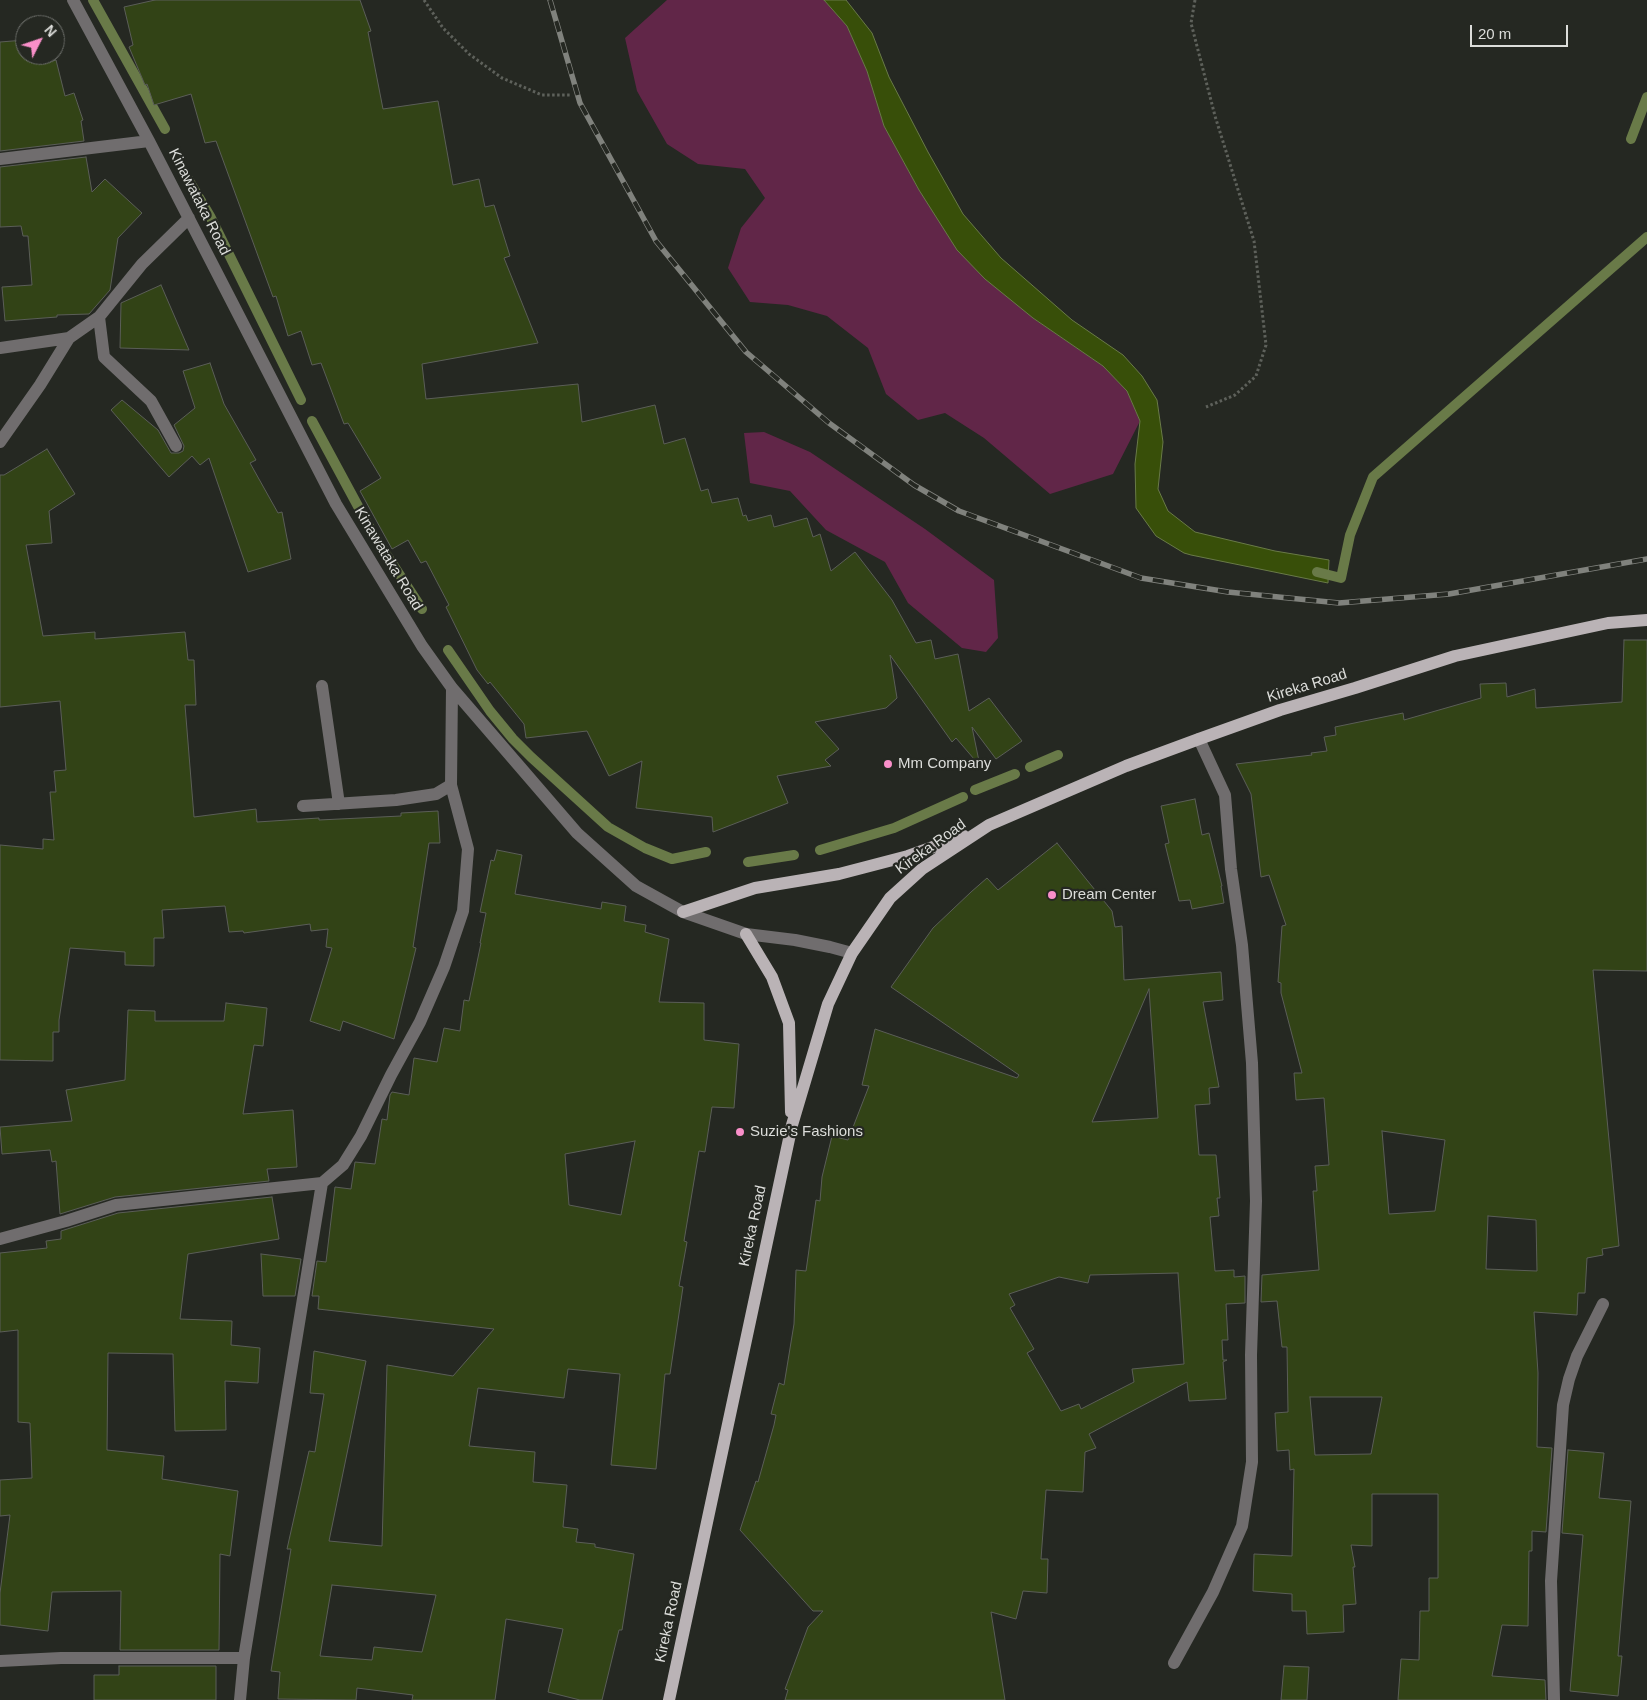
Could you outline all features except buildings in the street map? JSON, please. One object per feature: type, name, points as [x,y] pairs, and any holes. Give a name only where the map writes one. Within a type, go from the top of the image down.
[{"type":"main road","name":"Kireka Road","points":[[669,1700],[792,1125],[828,1004],[852,953],[890,898],[922,870],[989,825],[1126,766],[1199,739],[1280,710],[1455,656],[1608,623],[1647,620]]},
{"type":"main road","points":[[682,912],[755,888],[839,874],[908,856],[989,825]]},
{"type":"main road","points":[[746,934],[772,977],[789,1023],[792,1125]]},
{"type":"street","name":"Kinawataka Road","points":[[73,0],[149,141],[336,504],[422,646],[452,688],[577,833],[636,886],[682,912],[746,934],[796,940],[852,953]]},
{"type":"street","points":[[0,159],[149,141]]},
{"type":"street","points":[[0,442],[40,385],[69,338],[99,317],[142,264],[189,218]]},
{"type":"street","points":[[99,317],[104,358],[152,401],[176,446]]},
{"type":"street","points":[[0,348],[69,338]]},
{"type":"street","points":[[322,686],[339,804]]},
{"type":"street","points":[[0,1239],[116,1205],[322,1183],[342,1165],[361,1136],[420,1022],[444,967],[463,911],[468,849],[451,785],[452,688]]},
{"type":"street","points":[[1174,1663],[1213,1592],[1242,1526],[1252,1462],[1251,1355],[1256,1201],[1252,1063],[1242,945],[1231,869],[1225,795],[1199,739]]},
{"type":"street","points":[[302,806],[396,800],[436,794],[451,785]]},
{"type":"street","points":[[240,1700],[244,1658],[322,1183]]},
{"type":"street","points":[[1554,1700],[1551,1581],[1563,1406],[1569,1379],[1577,1356],[1603,1304]]},
{"type":"street","points":[[0,1661],[60,1658],[244,1658]]},
{"type":"path","points":[[424,0],[449,35],[469,54],[502,78],[542,95],[570,94]]},
{"type":"path","points":[[1196,0],[1191,23],[1216,116],[1254,241],[1266,345],[1256,376],[1235,395],[1206,407]]},
{"type":"shaded area","points":[[667,0],[824,0],[847,26],[867,71],[884,126],[919,190],[1033,318],[1103,366],[1127,391],[1140,421],[1113,474],[1050,494],[984,438],[945,413],[918,420],[886,394],[868,348],[827,316],[788,305],[750,302],[728,268],[741,228],[765,198],[745,169],[698,164],[667,144],[637,91],[625,38]]},
{"type":"shaded area","points":[[824,0],[846,0],[872,33],[889,77],[963,214],[1001,258],[1072,320],[1123,355],[1142,376],[1157,400],[1163,442],[1158,489],[1168,511],[1195,532],[1275,551],[1329,560],[1328,583],[1191,555],[1184,553],[1156,536],[1136,508],[1135,464],[1140,421],[1127,391],[1103,366],[1033,318],[985,279],[957,250],[919,190],[884,126],[867,71],[847,26]]},
{"type":"shaded area","points":[[764,432],[810,452],[925,529],[994,580],[998,638],[986,652],[962,648],[908,603],[885,562],[826,530],[790,491],[750,483],[744,433]]},
{"type":"waterway","points":[[93,0],[165,129]]},
{"type":"waterway","points":[[1631,139],[1647,97]]},
{"type":"waterway","points":[[188,179],[210,216],[301,400]]},
{"type":"waterway","points":[[1317,572],[1341,578],[1350,535],[1373,477],[1647,237]]},
{"type":"waterway","points":[[312,421],[373,534],[422,609]]},
{"type":"waterway","points":[[448,650],[490,711],[513,739],[608,827],[645,848],[672,859],[706,852]]},
{"type":"waterway","points":[[1030,767],[1058,755]]},
{"type":"waterway","points":[[975,790],[1015,774]]},
{"type":"waterway","points":[[820,850],[894,828],[963,797]]},
{"type":"waterway","points":[[748,862],[794,855]]},
{"type":"railway","points":[[550,0],[580,103],[656,241],[746,352],[829,423],[914,485],[959,511],[1141,578],[1228,592],[1339,603],[1449,594],[1647,559]]},
{"type":"place","name":"Mm Company","points":[[888,764]]},
{"type":"place","name":"Dream Center","points":[[1052,895]]},
{"type":"place","name":"Suzie's Fashions","points":[[740,1132]]}]
